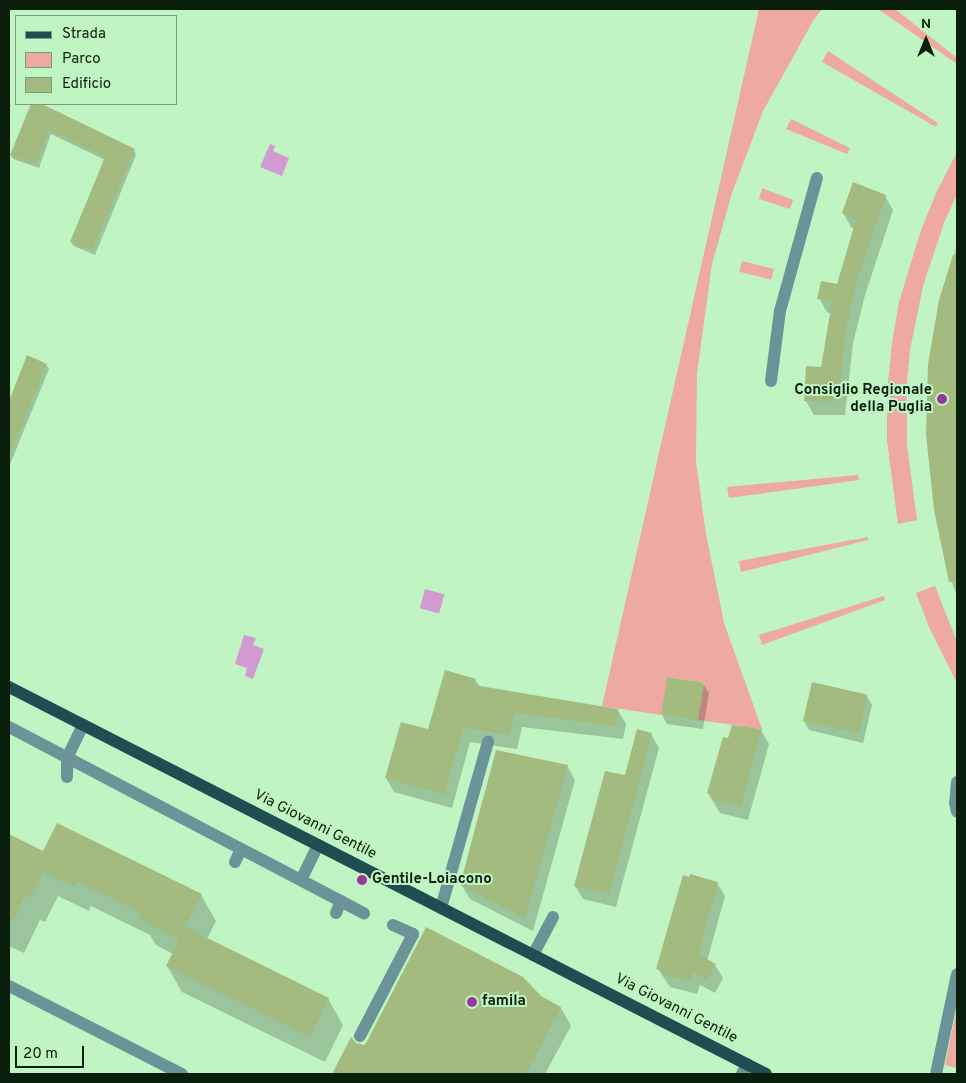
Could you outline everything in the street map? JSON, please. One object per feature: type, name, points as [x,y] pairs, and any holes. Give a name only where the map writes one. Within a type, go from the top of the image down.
[{"type":"main road","name":"Via Giovanni Gentile","points":[[9,687],[533,955],[744,1069],[766,1074]]},
{"type":"street","points":[[771,381],[780,312],[817,178]]},
{"type":"street","points":[[66,777],[67,758],[83,725]]},
{"type":"street","points":[[9,727],[301,880],[339,907],[364,913]]},
{"type":"street","points":[[440,908],[488,742]]},
{"type":"street","points":[[957,782],[955,803],[957,812]]},
{"type":"street","points":[[301,880],[318,845]]},
{"type":"street","points":[[235,862],[241,849]]},
{"type":"street","points":[[533,955],[553,917]]},
{"type":"street","points":[[360,1036],[413,934],[392,925]]},
{"type":"street","points":[[936,1074],[957,974]]},
{"type":"street","points":[[9,986],[182,1074]]},
{"type":"green space","points":[[759,9],[822,9],[813,21],[763,111],[732,193],[712,264],[697,373],[696,462],[706,534],[724,623],[762,729],[698,720],[704,683],[668,677],[661,715],[602,706]]},
{"type":"green space","points":[[878,9],[895,9],[957,58],[957,64]]},
{"type":"green space","points":[[828,51],[938,123],[936,127],[822,62]]},
{"type":"green space","points":[[791,119],[850,148],[847,154],[786,129]]},
{"type":"green space","points":[[957,152],[957,194],[944,223],[923,286],[910,350],[907,382],[907,445],[917,520],[898,524],[887,441],[887,392],[892,343],[899,302],[921,230],[937,191]]},
{"type":"green space","points":[[762,188],[793,200],[790,209],[759,199]]},
{"type":"green space","points":[[742,261],[774,269],[771,280],[739,272]]},
{"type":"green space","points":[[858,475],[859,480],[729,498],[727,487]]},
{"type":"green space","points":[[868,537],[868,540],[741,572],[739,561]]},
{"type":"green space","points":[[935,586],[957,642],[957,683],[929,627],[916,593]]},
{"type":"green space","points":[[884,596],[885,600],[762,645],[759,635]]},
{"type":"green space","points":[[957,1007],[957,1062],[956,1068],[945,1065]]},
{"type":"shaded area","points":[[270,144],[275,146],[273,151],[289,158],[282,176],[260,167]]},
{"type":"shaded area","points":[[425,589],[444,594],[439,613],[420,608]]},
{"type":"shaded area","points":[[244,635],[256,638],[253,645],[264,649],[253,679],[245,676],[247,668],[235,664]]},
{"type":"building","points":[[31,105],[44,105],[135,149],[92,251],[70,242],[105,157],[49,130],[36,165],[10,155]]},
{"type":"building","points":[[853,182],[886,195],[857,281],[846,328],[838,401],[804,401],[806,366],[821,367],[832,302],[817,299],[821,281],[837,284],[856,220],[842,213]]},
{"type":"building","name":"Consiglio Regionale della Puglia","points":[[953,255],[957,256],[957,581],[949,582],[934,510],[926,434],[928,364],[939,300]]},
{"type":"building","points":[[27,355],[47,364],[9,456],[9,401]]},
{"type":"building","points":[[445,670],[476,679],[474,685],[618,709],[616,726],[515,713],[509,735],[463,728],[444,794],[385,778],[401,722],[428,729]]},
{"type":"building","points":[[667,677],[704,683],[698,720],[661,715]]},
{"type":"building","points":[[812,682],[868,695],[859,734],[803,721]]},
{"type":"building","points":[[732,725],[762,729],[740,807],[711,799],[712,795],[707,793],[723,737],[728,738]]},
{"type":"building","points":[[637,729],[652,733],[609,894],[574,886],[605,771],[625,775]]},
{"type":"building","points":[[496,750],[568,765],[525,918],[460,885]]},
{"type":"building","points":[[57,823],[202,894],[185,927],[329,998],[310,1037],[166,966],[179,939],[139,919],[142,913],[76,881],[74,886],[43,871],[30,897],[25,895],[9,928],[9,834],[43,851]]},
{"type":"building","points":[[690,874],[718,882],[698,954],[716,964],[707,980],[693,972],[690,982],[661,973],[662,971],[656,969],[683,875],[689,877]]},
{"type":"building","name":"famila","points":[[426,927],[523,977],[541,996],[561,1007],[526,1074],[332,1074],[351,1037],[356,1043],[365,1045]]},
{"type":"place","name":"Consiglio Regionale della Puglia","points":[[942,399]]},
{"type":"place","name":"Gentile-Loiacono","points":[[362,880]]},
{"type":"place","name":"famila","points":[[472,1002]]}]
